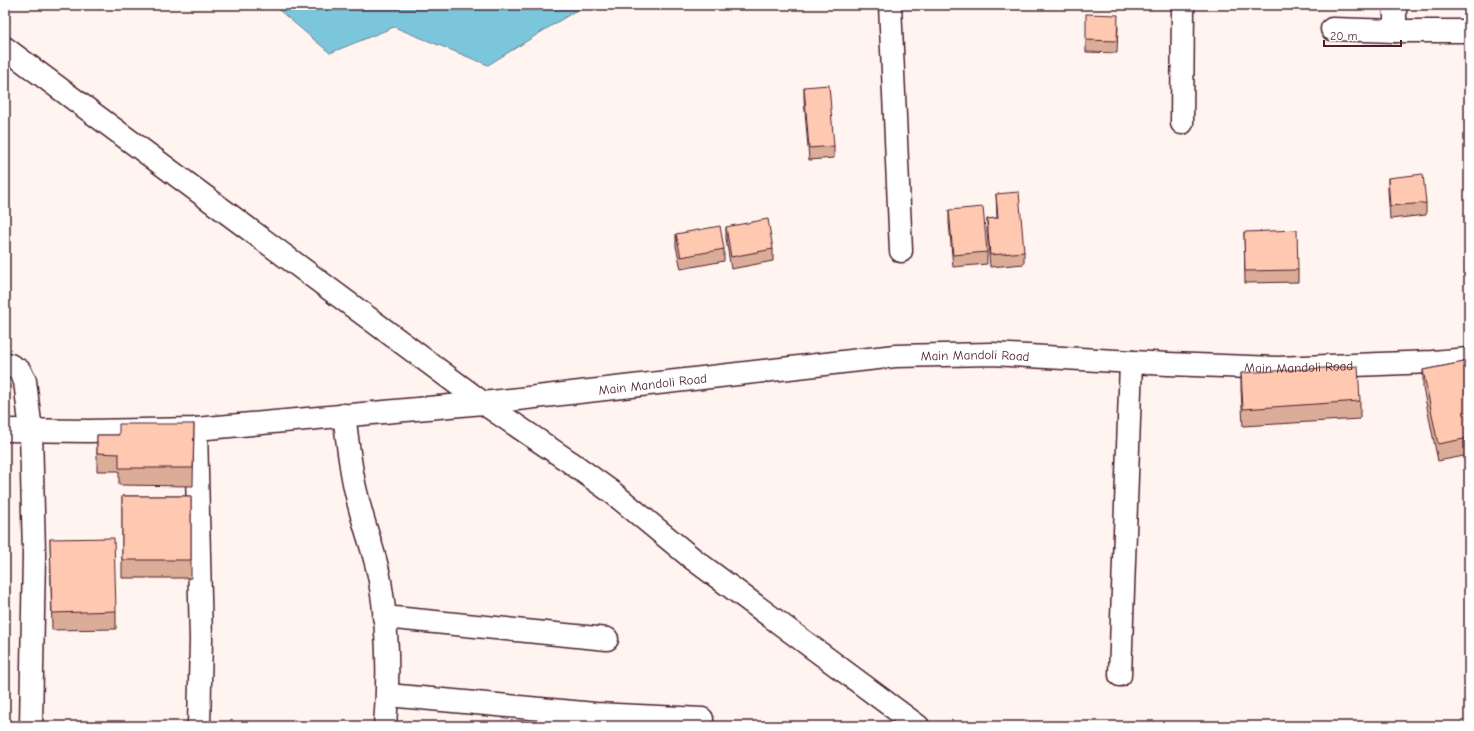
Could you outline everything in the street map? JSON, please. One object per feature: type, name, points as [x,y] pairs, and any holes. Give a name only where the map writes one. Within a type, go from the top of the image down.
[{"type":"street","points":[[890,5],[901,252]]},
{"type":"street","points":[[1182,124],[1183,5]]},
{"type":"street","points":[[1394,5],[1395,32]]},
{"type":"street","points":[[1332,29],[1395,32],[1469,31]]},
{"type":"street","points":[[5,48],[483,403],[570,462],[693,559],[918,726]]},
{"type":"street","name":"Main Mandoli Road","points":[[5,430],[196,429],[483,403],[896,356],[992,354],[1277,368],[1432,362],[1469,359]]},
{"type":"street","points":[[1120,675],[1131,362]]},
{"type":"street","points":[[5,364],[10,365],[20,371],[25,381],[31,431],[34,554],[31,726]]},
{"type":"street","points":[[344,415],[356,496],[380,580],[386,639],[388,695],[385,726]]},
{"type":"street","points":[[196,429],[201,640],[199,726]]},
{"type":"street","points":[[384,617],[607,639]]},
{"type":"street","points":[[388,695],[595,714],[702,719],[701,726]]},
{"type":"water","points":[[273,5],[585,5],[488,65],[394,27],[330,53]]},
{"type":"building","points":[[1086,14],[1118,15],[1117,41],[1086,40]]},
{"type":"building","points":[[829,85],[834,146],[809,148],[804,87]]},
{"type":"building","points":[[1423,174],[1426,203],[1390,206],[1388,178]]},
{"type":"building","points":[[1019,192],[1024,252],[990,255],[987,219],[998,218],[996,194]]},
{"type":"building","points":[[983,207],[987,252],[953,255],[949,210]]},
{"type":"building","points":[[768,219],[773,249],[731,257],[726,227]]},
{"type":"building","points":[[720,226],[724,249],[681,257],[676,234]]},
{"type":"building","points":[[1297,230],[1298,270],[1245,271],[1244,232]]},
{"type":"building","points":[[1469,361],[1469,438],[1438,444],[1423,370]]},
{"type":"building","points":[[1358,366],[1360,401],[1243,409],[1241,373]]},
{"type":"building","points":[[119,424],[194,424],[193,468],[119,468],[119,454],[97,453],[97,435],[119,435]]},
{"type":"building","points":[[122,496],[191,496],[191,560],[122,560]]},
{"type":"building","points":[[114,538],[116,611],[52,613],[50,539]]}]
